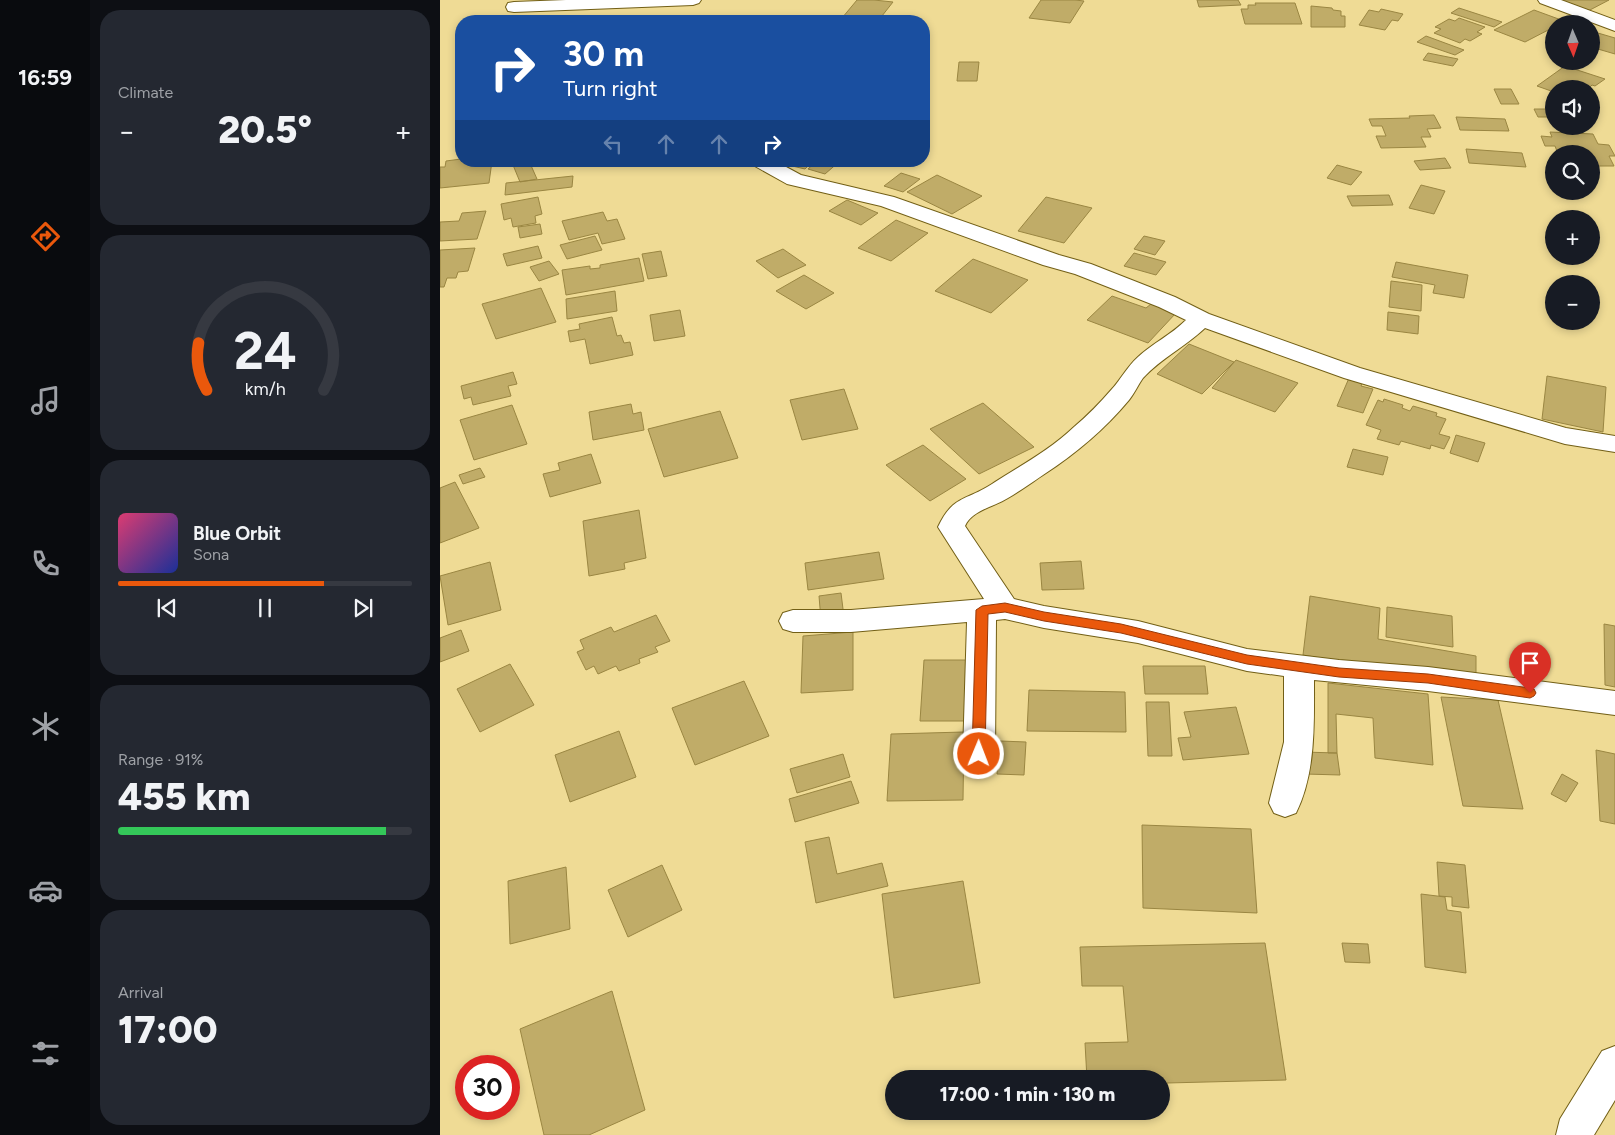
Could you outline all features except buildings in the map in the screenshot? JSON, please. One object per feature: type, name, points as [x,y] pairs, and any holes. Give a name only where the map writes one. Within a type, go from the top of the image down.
[{"type":"street","points":[[507,15],[517,4],[693,0]]},
{"type":"street","points":[[1546,0],[1615,26]]},
{"type":"street","points":[[771,167],[794,180],[887,201],[1051,260],[1084,269],[1167,302],[1201,319],[1270,345],[1370,378],[1565,436],[1615,444]]},
{"type":"street","points":[[979,754],[993,609],[951,527],[956,516],[967,507],[997,493],[1056,455],[1082,434],[1122,394],[1134,374],[1156,354],[1181,338],[1201,319]]},
{"type":"street","points":[[793,621],[851,621],[993,609],[1138,632],[1247,660],[1339,672],[1428,679],[1615,704]]},
{"type":"street","points":[[1285,803],[1299,742],[1299,666]]},
{"type":"street","points":[[1574,1133],[1615,1064]]},
{"type":"route","points":[[979,754],[982,610],[1005,608],[1044,617],[1087,622],[1138,632],[1247,660],[1339,672],[1428,679],[1530,693]]}]
